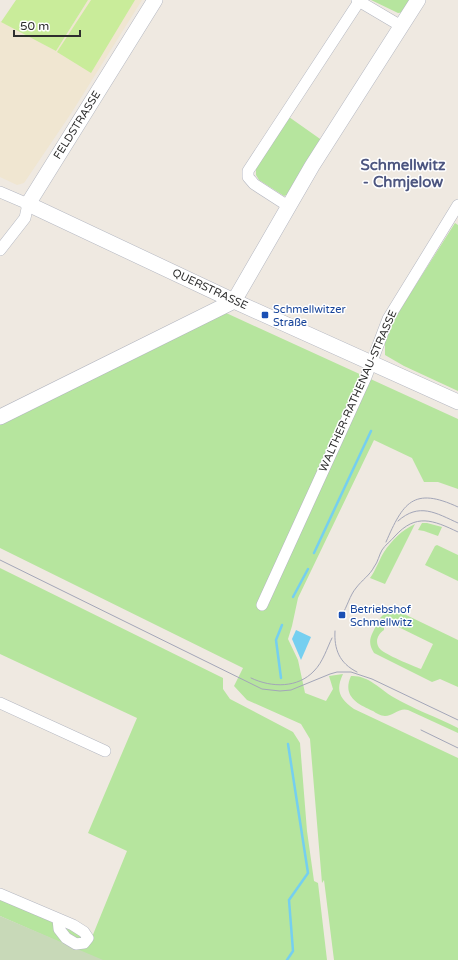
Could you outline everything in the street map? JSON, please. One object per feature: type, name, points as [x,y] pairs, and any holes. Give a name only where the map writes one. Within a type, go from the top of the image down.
[{"type":"street","name":"FELDSTRASSE","points":[[0,250],[25,218],[28,204],[154,0]]},
{"type":"street","points":[[288,206],[254,184],[248,177],[248,170],[359,0],[401,26]]},
{"type":"street","points":[[0,417],[234,301],[312,166],[418,0]]},
{"type":"street","points":[[0,192],[28,204]]},
{"type":"street","name":"QUERSTRASSE","points":[[28,204],[234,301],[458,402]]},
{"type":"street","name":"WALTHER-RATHENAU-STRASSE","points":[[262,605],[366,377],[370,363],[388,319],[458,206]]},
{"type":"street","points":[[0,703],[105,751]]},
{"type":"street","points":[[0,894],[58,918]]},
{"type":"shaded area","points":[[88,0],[142,0],[72,112],[24,183],[17,185],[0,177],[0,21],[56,51]]},
{"type":"green space","points":[[16,0],[88,0],[56,51],[1,22]]},
{"type":"green space","points":[[91,0],[135,0],[91,73],[57,52]]},
{"type":"green space","points":[[371,0],[413,0],[405,12],[398,13]]},
{"type":"green space","points":[[289,117],[323,141],[289,194],[284,196],[259,180],[256,175],[256,167]]},
{"type":"green space","points":[[455,223],[458,225],[458,391],[404,366],[385,355],[385,340],[391,324]]},
{"type":"green space","points":[[224,312],[458,419],[458,489],[438,482],[424,482],[412,458],[374,440],[298,598],[288,639],[298,660],[305,693],[326,701],[333,689],[329,676],[343,674],[339,685],[340,694],[345,702],[354,709],[458,758],[458,960],[334,960],[324,880],[322,883],[310,739],[301,724],[247,700],[234,686],[243,668],[0,548],[0,424]]},
{"type":"green space","points":[[422,523],[442,527],[438,536],[418,530]]},
{"type":"green space","points":[[415,524],[385,584],[370,578],[390,543],[402,532]]},
{"type":"green space","points":[[437,545],[458,555],[458,581],[425,565],[435,546]]},
{"type":"green space","points":[[0,568],[223,678],[223,689],[230,699],[293,732],[300,743],[307,831],[314,881],[318,883],[327,960],[100,960],[0,916],[0,899],[92,937],[127,851],[88,833],[137,718],[0,654]]},
{"type":"green space","points":[[387,611],[402,613],[458,640],[458,687],[440,679],[432,682],[374,653],[370,641],[378,622],[384,625],[384,630],[380,634],[377,641],[380,649],[393,657],[421,669],[433,644],[380,618]]},
{"type":"green space","points":[[351,676],[357,676],[374,683],[393,697],[458,728],[458,733],[405,709],[388,716],[383,716],[362,705],[353,698],[348,689]]},
{"type":"green space","points":[[0,916],[103,960],[0,960]]},
{"type":"water","points":[[296,630],[311,637],[301,660],[292,639]]},
{"type":"waterway","points":[[314,553],[371,431]]},
{"type":"waterway","points":[[293,597],[308,569]]},
{"type":"waterway","points":[[281,678],[276,640],[282,625]]},
{"type":"waterway","points":[[287,960],[293,951],[289,900],[308,873],[288,744]]},
{"type":"tram line","points":[[386,542],[398,517],[404,508],[412,502],[430,498],[458,507]]},
{"type":"tram line","points":[[398,521],[413,512],[428,511],[458,523]]},
{"type":"tram line","points":[[342,615],[358,585],[377,563],[383,548],[403,529],[418,521],[425,521],[441,524],[458,532]]},
{"type":"tram line","points":[[0,560],[262,689],[280,691],[291,690],[330,674],[337,672],[351,672],[372,679],[458,720]]},
{"type":"tram line","points":[[335,631],[335,644],[339,655],[346,664],[357,672]]},
{"type":"tram line","points":[[251,678],[267,684],[276,685],[284,685],[300,681],[308,677],[317,667],[332,638]]},
{"type":"tram line","points":[[421,730],[458,748]]},
{"type":"place","name":"Schmellwitzer Straße","points":[[265,315]]},
{"type":"place","name":"Betriebshof Schmellwitz","points":[[342,615]]},
{"type":"district","name":"Schmellwitz - Chmjelow","points":[[403,174]]}]
